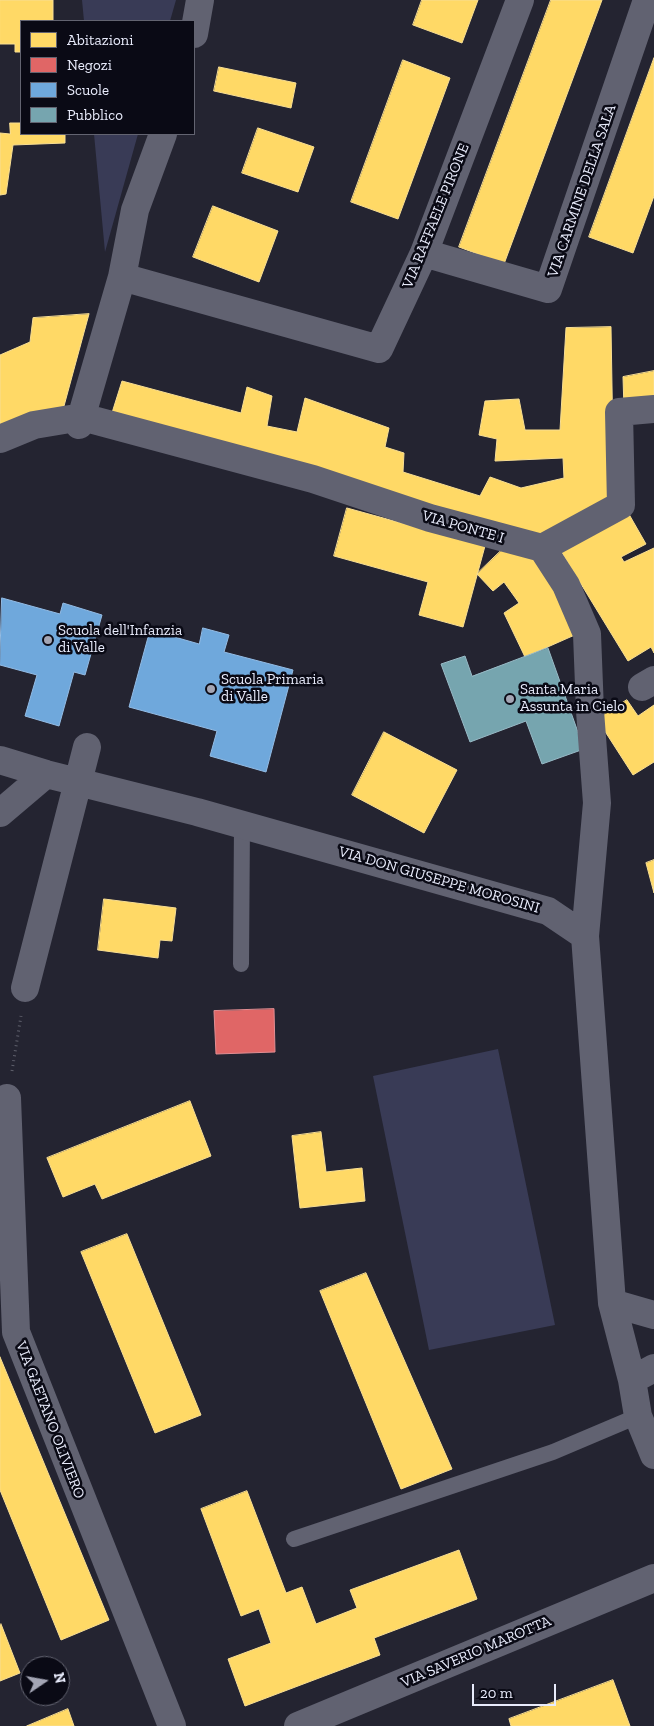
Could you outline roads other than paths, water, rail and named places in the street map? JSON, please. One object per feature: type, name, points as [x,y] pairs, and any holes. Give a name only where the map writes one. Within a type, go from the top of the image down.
[{"type":"street","points":[[195,28],[200,0]]},
{"type":"street","name":"VIA RAFFAELE PIRONE","points":[[122,277],[379,349],[424,253],[520,0]]},
{"type":"street","name":"VIA CARMINE DELLA SALA","points":[[424,253],[548,289],[647,0]]},
{"type":"street","points":[[81,421],[122,277],[135,210],[163,135]]},
{"type":"street","points":[[654,409],[619,412],[621,505],[542,548],[556,573],[566,585],[588,634],[590,711],[597,804],[585,936],[612,1303],[643,1374],[638,1416],[654,1455]]},
{"type":"street","name":"VIA PONTE I","points":[[0,439],[34,425],[81,421],[316,483],[430,518],[542,548]]},
{"type":"street","points":[[25,988],[87,747]]},
{"type":"street","name":"VIA DON GIUSEPPE MOROSINI","points":[[0,760],[46,774],[242,824],[548,911],[585,936]]},
{"type":"street","points":[[0,813],[46,774]]},
{"type":"street","name":"VIA GAETANO OLIVIERO","points":[[8,1098],[16,1332],[172,1726]]},
{"type":"street","points":[[612,1303],[654,1315]]},
{"type":"street","name":"VIA SAVERIO MAROTTA","points":[[298,1726],[654,1578]]},
{"type":"lane","points":[[242,824],[242,964]]},
{"type":"lane","points":[[294,1539],[552,1452],[638,1416]]},
{"type":"place","name":"Scuola dell'Infanzia di Valle","points":[[48,640]]},
{"type":"place","name":"Scuola Primaria di Valle","points":[[211,689]]},
{"type":"place","name":"Santa Maria Assunta in Cielo","points":[[510,699]]}]
